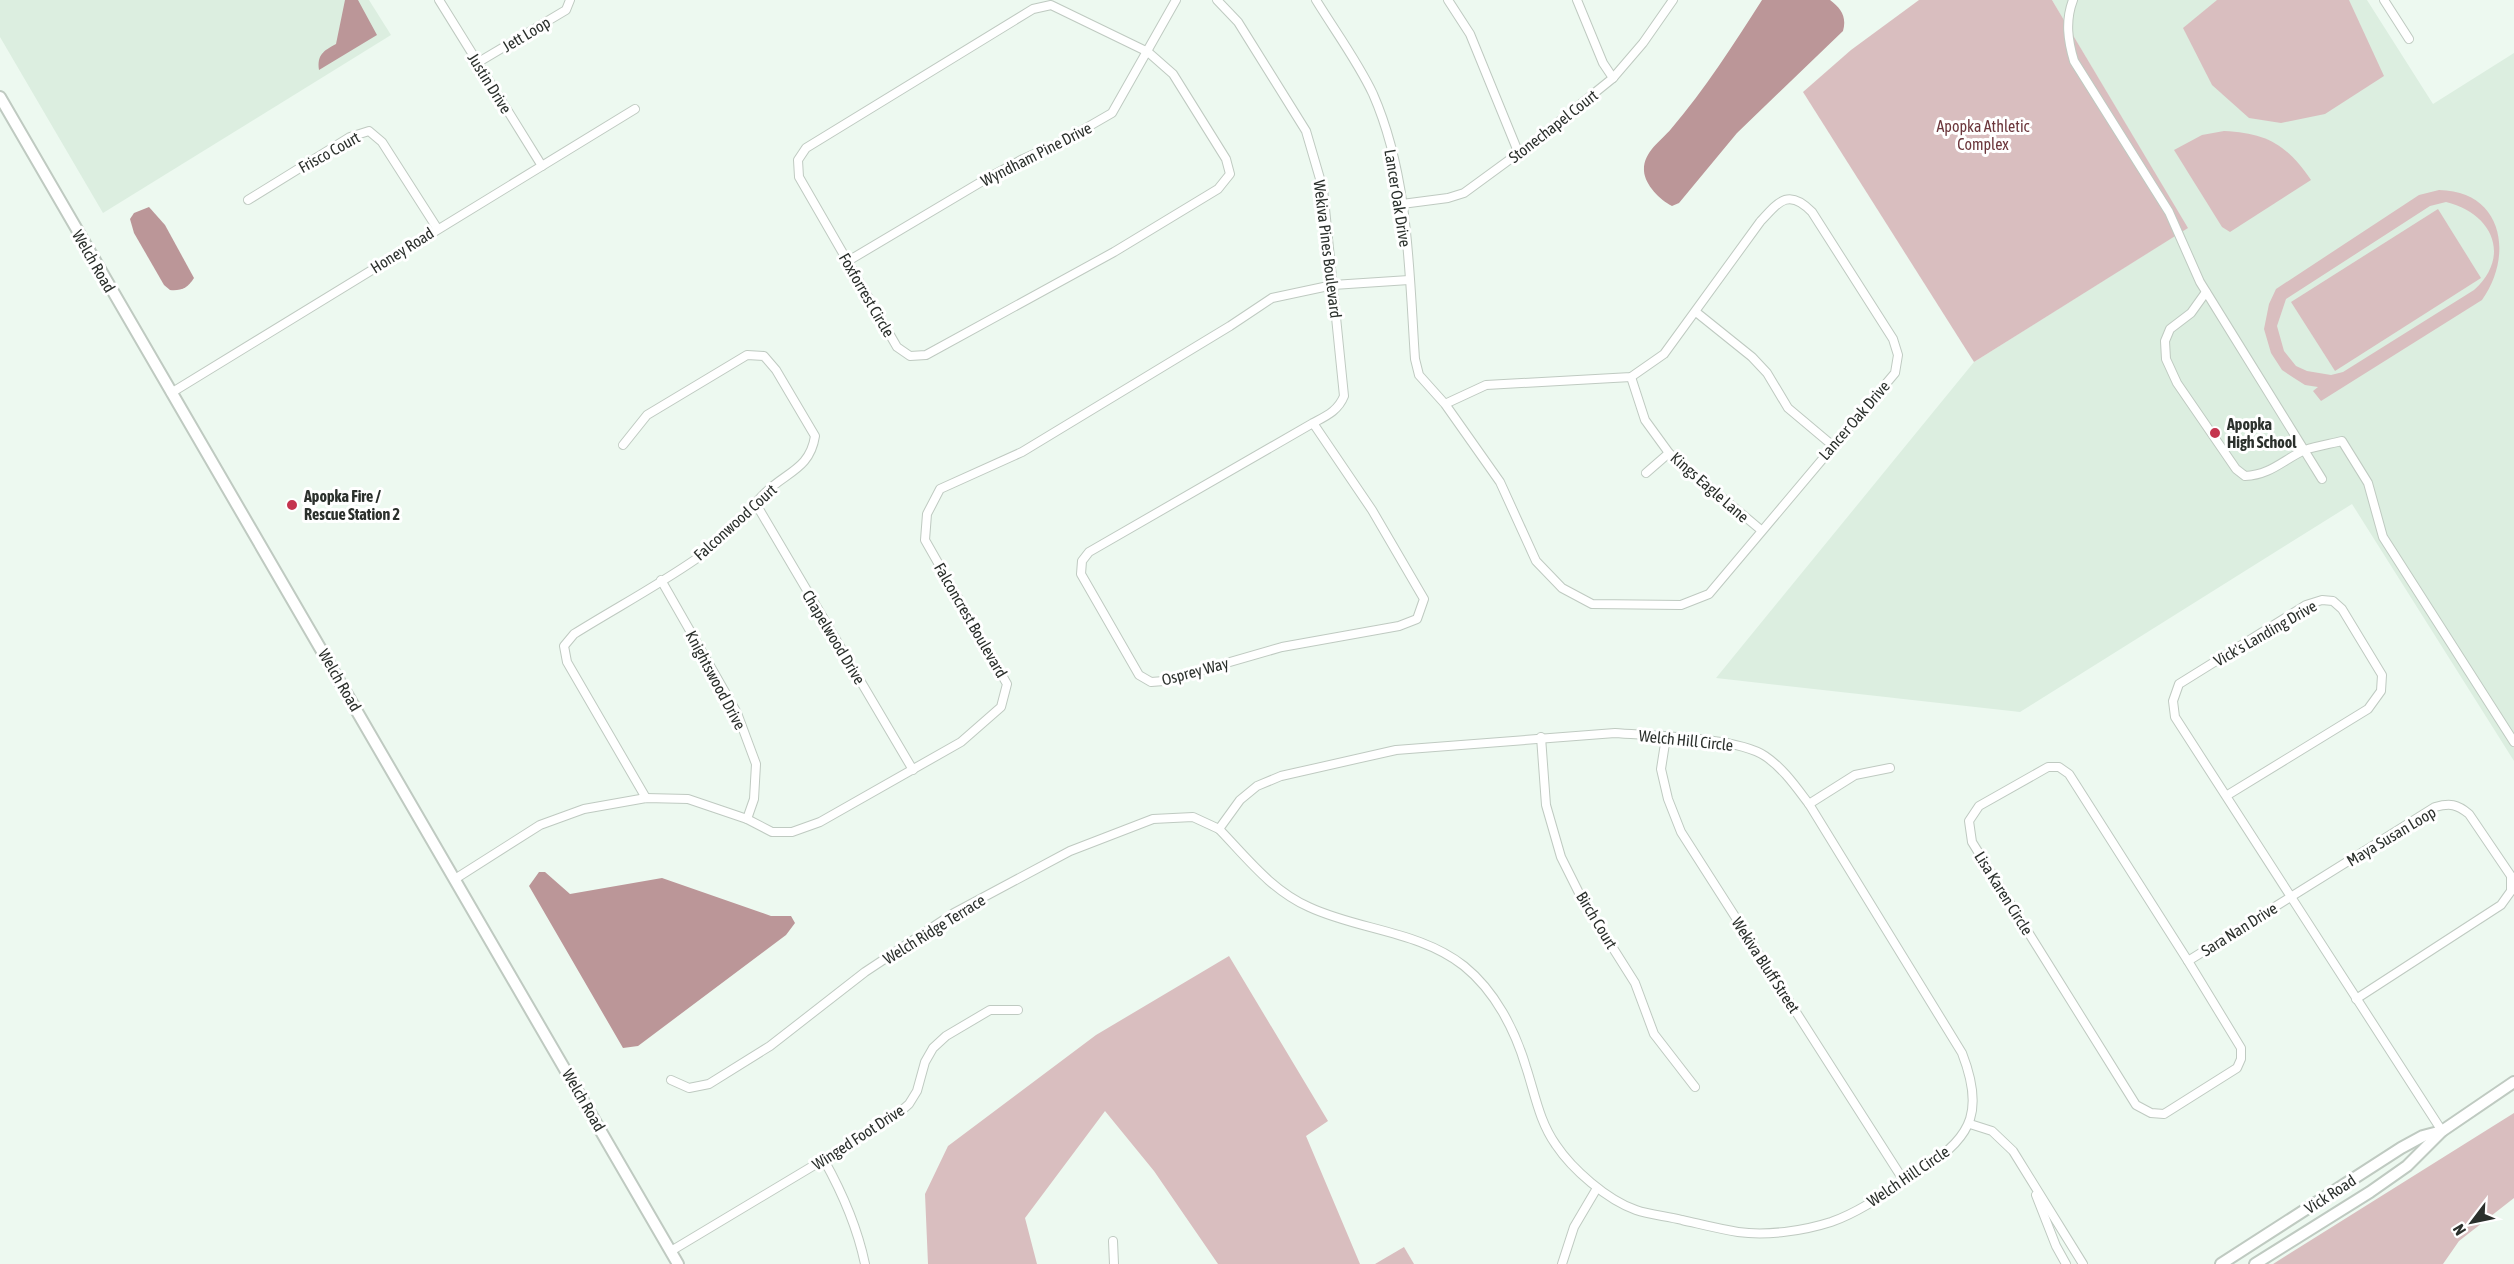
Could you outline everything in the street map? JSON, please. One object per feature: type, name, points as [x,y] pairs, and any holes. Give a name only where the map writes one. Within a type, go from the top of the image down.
[{"type":"street","name":"Justin Drive","points":[[439,0],[542,166]]},
{"type":"street","name":"Jett Loop","points":[[477,63],[566,10],[570,0]]},
{"type":"street","name":"Wyndham Pine Drive","points":[[848,261],[986,179],[1067,139],[1113,113],[1176,0]]},
{"type":"street","name":"Wekiva Pines Boulevard","points":[[1216,0],[1238,22],[1306,131],[1323,189],[1341,347]]},
{"type":"street","name":"Lancer Oak Drive","points":[[1316,0],[1372,94],[1392,148],[1402,204],[1415,359],[1419,375],[1445,404],[1500,482],[1536,561],[1562,588],[1592,604],[1681,604],[1709,594],[1832,445],[1895,373],[1898,355],[1893,339],[1812,212],[1801,200],[1790,198],[1775,206],[1760,222],[1664,354],[1631,378]]},
{"type":"street","points":[[1448,0],[1470,34],[1519,154]]},
{"type":"street","points":[[1577,0],[1603,63],[1613,78]]},
{"type":"street","name":"Stonechapel Court","points":[[1402,204],[1448,198],[1464,193],[1519,154],[1613,78],[1643,43],[1673,0]]},
{"type":"street","points":[[2073,0],[2067,37],[2074,61],[2169,212],[2206,292],[2322,479]]},
{"type":"street","points":[[2384,0],[2409,39]]},
{"type":"street","name":"Foxforrest Circle","points":[[1051,5],[1148,52],[1173,74],[1226,159],[1230,174],[1218,189],[1114,252],[926,355],[910,356],[897,347],[799,177],[798,160],[806,148],[1034,9],[1051,5]]},
{"type":"street","name":"Welch Road","points":[[0,97],[678,1264]]},
{"type":"street","name":"Honey Road","points":[[171,393],[437,228],[635,110]]},
{"type":"street","name":"Frisco Court","points":[[248,200],[350,137],[369,131],[382,142],[437,228]]},
{"type":"street","name":"Falconcrest Boulevard","points":[[455,879],[540,825],[584,809],[646,798],[688,799],[747,819],[772,832],[792,832],[820,822],[961,742],[1001,707],[1007,684],[925,540],[927,514],[940,489],[1022,452],[1230,326],[1272,297],[1333,285],[1409,280]]},
{"type":"street","points":[[2206,292],[2191,313],[2170,328],[2165,341],[2166,359],[2177,383],[2236,469],[2245,476],[2256,475],[2287,462],[2304,451],[2342,441],[2368,483],[2383,537],[2514,742]]},
{"type":"street","points":[[1696,312],[1752,357],[1767,373],[1788,408],[1832,445]]},
{"type":"street","name":"Osprey Way","points":[[1313,423],[1372,510],[1424,599],[1417,619],[1399,626],[1282,648],[1164,681],[1151,682],[1139,675],[1081,574],[1082,561],[1089,552],[1340,406],[1344,396],[1341,347]]},
{"type":"street","name":"Falconwood Court","points":[[623,445],[647,415],[747,356],[765,356],[776,370],[814,436],[813,449],[803,464],[766,492],[722,537],[696,559],[574,634],[564,646],[567,662],[646,798]]},
{"type":"street","points":[[1445,404],[1486,385],[1631,378]]},
{"type":"street","name":"Kings Eagle Lane","points":[[1631,378],[1646,420],[1669,453],[1761,530]]},
{"type":"street","points":[[1646,473],[1669,453]]},
{"type":"street","name":"Chapelwood Drive","points":[[756,504],[913,770]]},
{"type":"street","name":"Knightswood Drive","points":[[661,580],[737,713],[756,764],[754,799],[747,819]]},
{"type":"street","name":"Vick's Landing Drive","points":[[2226,796],[2368,709],[2377,699],[2381,691],[2382,675],[2342,609],[2333,601],[2322,600],[2306,605],[2179,684],[2173,701],[2175,717],[2442,1131]]},
{"type":"street","name":"Welch Hill Circle","points":[[1615,732],[1739,745],[1765,756],[1789,777],[1809,804],[1962,1053],[1972,1079],[1973,1102],[1970,1124],[1945,1155],[1866,1205],[1830,1222],[1785,1232],[1739,1232],[1635,1209],[1598,1188],[1556,1145],[1539,1113],[1512,1029],[1491,994],[1464,966],[1425,945],[1309,908],[1270,884],[1219,829],[1240,800],[1257,786],[1281,776],[1396,750],[1541,737],[1615,732]]},
{"type":"street","name":"Birch Court","points":[[1541,737],[1546,805],[1561,857],[1582,899],[1635,983],[1654,1034],[1695,1087]]},
{"type":"street","name":"Wekiva Bluff Street","points":[[1666,737],[1661,769],[1668,799],[1681,832],[1904,1181]]},
{"type":"street","name":"Lisa Karen Circle","points":[[2048,767],[2059,767],[2069,774],[2188,961],[2241,1048],[2241,1059],[2237,1068],[2164,1114],[2151,1113],[2136,1105],[1972,842],[1969,821],[1979,806],[2048,767]]},
{"type":"street","points":[[1809,804],[1855,775],[1890,768]]},
{"type":"street","name":"Maya Susan Loop","points":[[2290,897],[2435,807],[2449,804],[2460,806],[2469,814],[2511,876],[2511,891],[2501,905],[2356,999]]},
{"type":"street","name":"Welch Ridge Terrace","points":[[671,1080],[689,1088],[709,1084],[770,1046],[865,972],[954,913],[1070,851],[1153,819],[1193,818],[1219,829]]},
{"type":"street","name":"Sara Nan Drive","points":[[2188,961],[2290,897]]},
{"type":"street","name":"Winged Foot Drive","points":[[670,1251],[893,1118],[909,1104],[917,1091],[925,1062],[933,1048],[946,1036],[990,1010],[1018,1010]]},
{"type":"street","name":"Vick Road","points":[[2255,1264],[2379,1186],[2407,1166],[2442,1131],[2514,1082]]},
{"type":"street","points":[[1970,1124],[1992,1131],[2013,1151],[2083,1264]]},
{"type":"street","name":"Vick Road","points":[[2221,1264],[2401,1148],[2423,1136],[2442,1131]]},
{"type":"street","points":[[824,1160],[847,1202],[859,1235],[865,1264]]},
{"type":"street","points":[[2030,1179],[2056,1246],[2067,1264]]},
{"type":"street","points":[[1562,1264],[1574,1227],[1598,1188]]},
{"type":"street","points":[[1113,1241],[1114,1264]]},
{"type":"shaded area","points":[[0,0],[369,0],[391,35],[103,213],[0,37]]},
{"type":"shaded area","points":[[345,0],[358,0],[377,35],[319,70],[322,54],[336,44]]},
{"type":"shaded area","points":[[1762,0],[1830,0],[1842,13],[1843,31],[1737,133],[1679,203],[1672,206],[1658,196],[1647,182],[1644,171],[1646,158],[1653,147],[1684,114],[1730,50]]},
{"type":"shaded area","name":"Apopka High School","points":[[2052,0],[2367,0],[2433,104],[2514,53],[2514,761],[2352,504],[2020,712],[1716,678],[1974,362],[2187,228]]},
{"type":"shaded area","points":[[149,207],[165,225],[194,278],[184,288],[170,290],[164,285],[134,233],[130,219],[134,213]]},
{"type":"shaded area","points":[[539,872],[545,872],[570,894],[662,878],[771,916],[791,916],[795,923],[786,935],[638,1046],[623,1048],[529,886]]},
{"type":"green space","name":"Apopka Athletic Complex","points":[[1919,0],[2052,0],[2188,228],[1974,362],[1803,92],[1851,50]]},
{"type":"green space","points":[[2217,0],[2349,0],[2384,76],[2325,114],[2281,123],[2249,118],[2212,85],[2183,28]]},
{"type":"green space","points":[[2224,131],[2252,135],[2275,143],[2293,158],[2311,180],[2230,232],[2222,227],[2174,150],[2202,135]]},
{"type":"green space","points":[[2439,190],[2461,193],[2477,201],[2489,213],[2496,228],[2499,246],[2498,264],[2492,282],[2482,300],[2321,401],[2313,391],[2318,387],[2305,385],[2282,370],[2271,353],[2264,329],[2269,304],[2276,289],[2419,195]],"holes":[[[2446,202],[2462,208],[2485,226],[2492,237],[2494,250],[2486,277],[2474,290],[2343,372],[2331,375],[2307,371],[2296,366],[2284,351],[2277,326],[2286,299],[2430,206]]]},
{"type":"green space","points":[[2438,209],[2481,278],[2335,371],[2291,302]]},
{"type":"green space","points":[[1229,956],[1328,1121],[1306,1136],[1360,1264],[1218,1264],[1154,1171],[1105,1111],[1025,1218],[1037,1264],[928,1264],[925,1194],[948,1146],[1096,1035]]},
{"type":"green space","points":[[2514,1113],[2514,1198],[2459,1241],[2443,1264],[2273,1264]]},
{"type":"green space","points":[[1404,1247],[1414,1264],[1375,1264]]},
{"type":"place","name":"Apopka High School","points":[[2215,433]]},
{"type":"place","name":"Apopka Fire / Rescue Station 2","points":[[292,505]]}]
